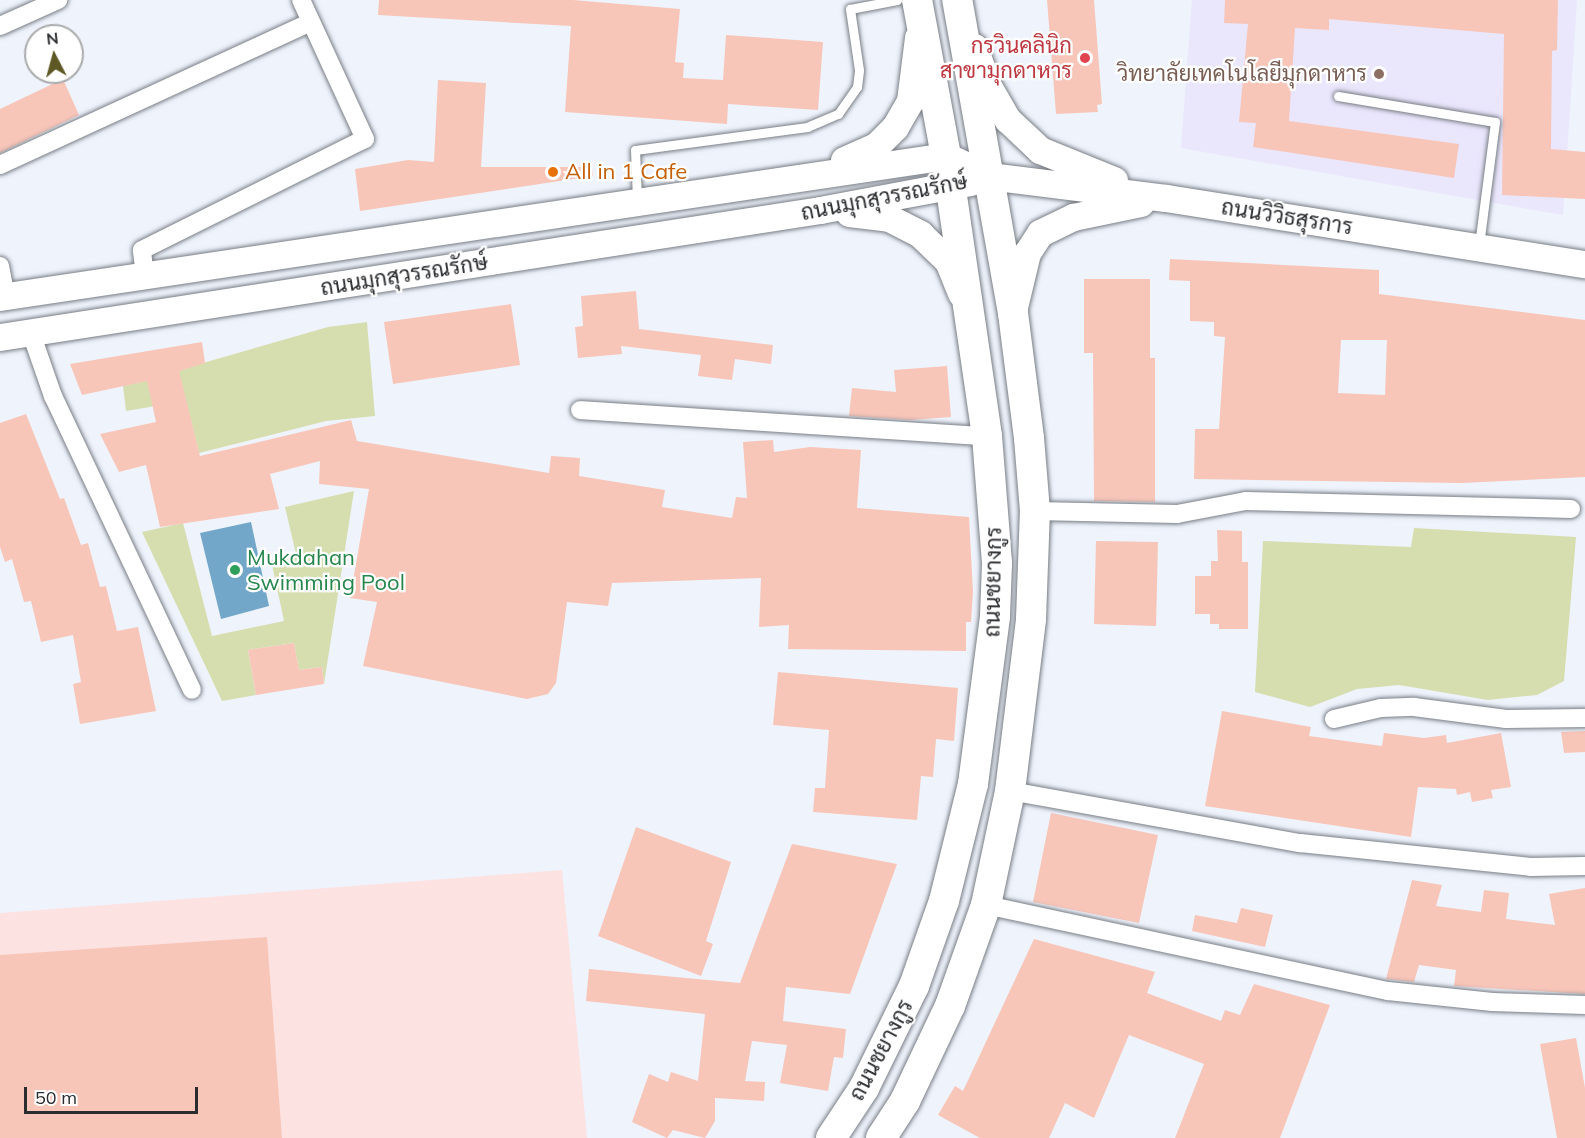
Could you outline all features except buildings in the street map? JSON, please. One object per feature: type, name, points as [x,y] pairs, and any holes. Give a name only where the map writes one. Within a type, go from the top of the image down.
[{"type":"main road","name":"ถนนชยางกูร","points":[[881,1138],[905,1101],[950,1006],[986,905],[1010,791],[1026,678],[1035,511],[1013,313],[958,2]]},
{"type":"main road","points":[[958,2],[988,86],[1008,120],[1040,150],[1068,165],[1166,198]]},
{"type":"main road","name":"ถนนชยางกูร","points":[[831,1138],[864,1088],[914,987],[944,901],[973,784],[995,616],[997,562],[987,436],[972,321],[946,156],[911,5]]},
{"type":"main road","points":[[809,175],[876,146],[895,127],[910,101],[911,5]]},
{"type":"main road","name":"ถนนมุกสุวรรณรักษ์","points":[[3,296],[637,199],[946,156],[988,176]]},
{"type":"main road","name":"ถนนมุกสุวรรณรักษ์","points":[[0,337],[820,210],[950,188],[988,176]]},
{"type":"main road","name":"ถนนวิวิธสุรการ","points":[[988,176],[1166,198],[1585,264]]},
{"type":"main road","points":[[1013,313],[1019,276],[1027,253],[1040,232],[1073,217],[1166,198]]},
{"type":"main road","points":[[820,210],[890,218],[920,234],[948,261],[972,321]]},
{"type":"main road","points":[[388,238],[393,277]]},
{"type":"street","points":[[0,26],[58,0]]},
{"type":"street","points":[[145,276],[142,250],[365,139],[301,0]]},
{"type":"street","points":[[0,165],[311,22]]},
{"type":"street","points":[[0,266],[3,296]]},
{"type":"street","points":[[31,333],[53,396],[192,690]]},
{"type":"street","points":[[580,410],[987,436]]},
{"type":"street","points":[[1035,511],[1177,514],[1246,501],[1571,509]]},
{"type":"street","points":[[1334,719],[1381,708],[1414,707],[1506,719],[1585,718]]},
{"type":"street","points":[[1010,791],[1300,843],[1520,866],[1585,866]]},
{"type":"street","points":[[986,905],[1388,991],[1492,1002],[1585,1005]]},
{"type":"lane","points":[[637,199],[635,150],[807,126],[838,114],[850,102],[858,78],[850,9],[911,5]]},
{"type":"lane","points":[[1338,96],[1495,122],[1479,247]]},
{"type":"shaded area","name":"วิทยาลัยเทคโนโลยีมุกดาหาร","points":[[1192,0],[1577,0],[1563,215],[1181,148]]},
{"type":"shaded area","points":[[562,870],[587,1138],[0,1138],[0,913]]},
{"type":"green space","points":[[367,322],[375,416],[326,421],[199,453],[186,401],[126,411],[123,386],[328,327]]},
{"type":"green space","points":[[354,491],[324,684],[322,667],[299,670],[294,643],[248,650],[256,695],[222,701],[142,532],[183,523],[212,636],[284,621],[271,560],[296,554],[285,507]]},
{"type":"green space","points":[[1414,528],[1576,537],[1564,681],[1537,695],[1488,700],[1399,685],[1357,689],[1310,707],[1255,692],[1263,541],[1411,547]]},
{"type":"water","name":"Mukdahan Swimming Pool","points":[[251,522],[269,606],[221,619],[200,533]]},
{"type":"place","name":"กรวินคลินิก สาขามุกดาหาร","points":[[1085,58]]},
{"type":"place","name":"วิทยาลัยเทคโนโลยีมุกดาหาร","points":[[1379,74]]},
{"type":"place","name":"All in 1 Cafe","points":[[553,172]]},
{"type":"place","name":"Mukdahan Swimming Pool","points":[[235,570]]}]
